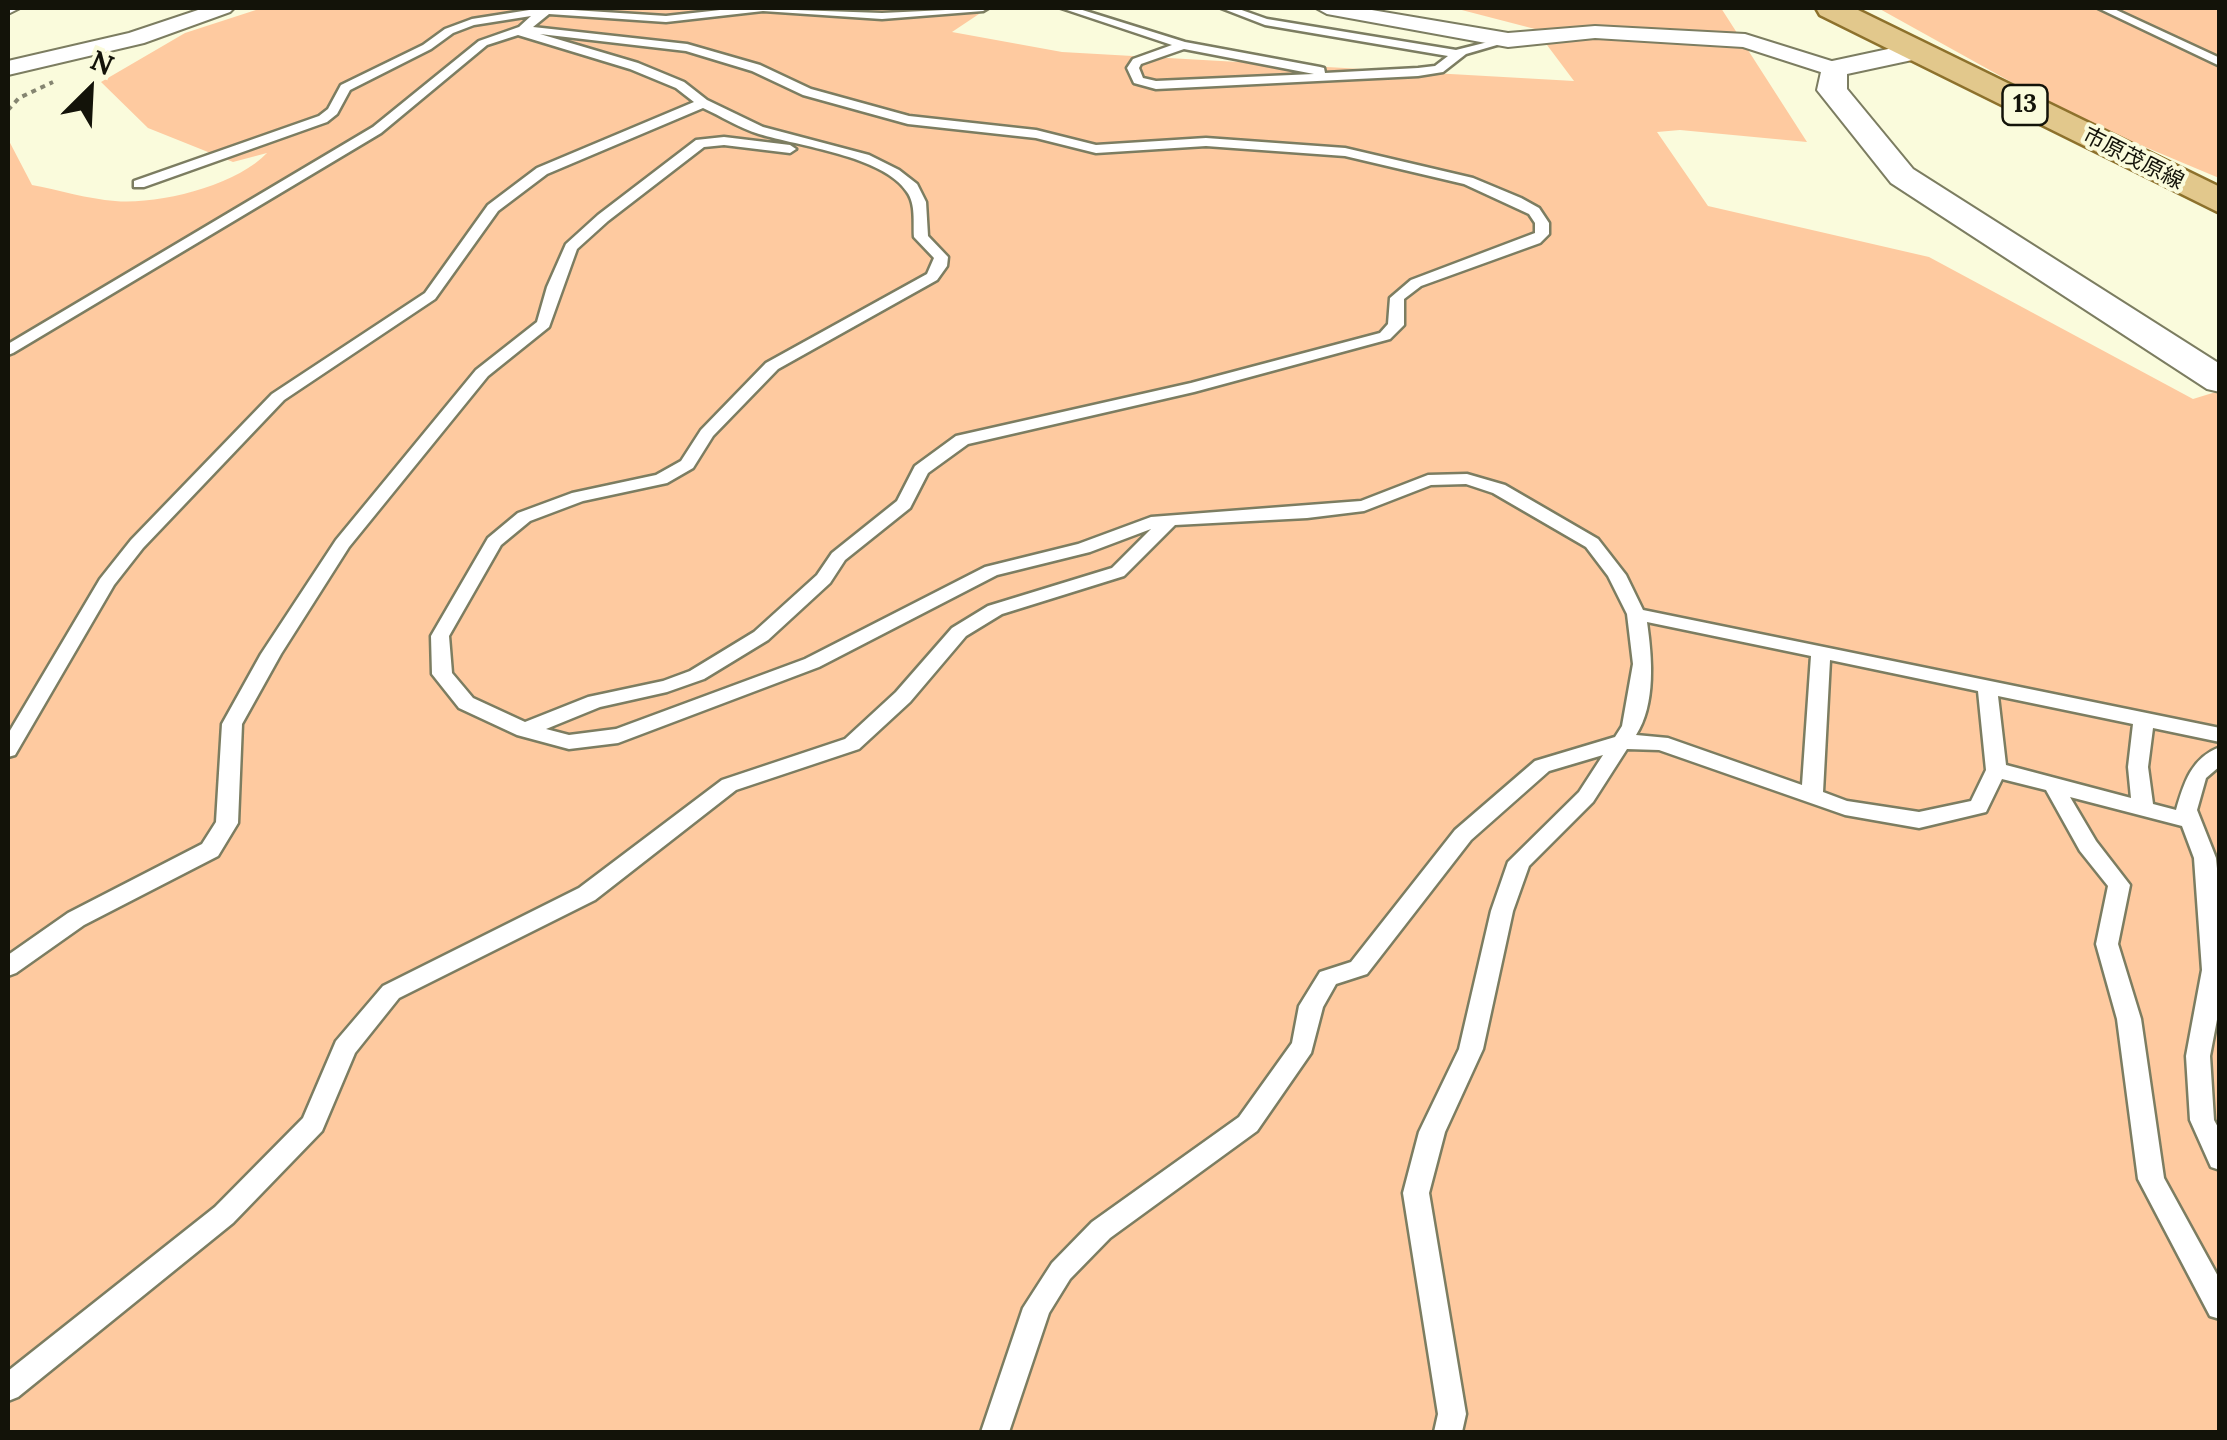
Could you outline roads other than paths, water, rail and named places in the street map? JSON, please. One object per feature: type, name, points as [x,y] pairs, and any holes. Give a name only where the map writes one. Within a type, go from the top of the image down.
[{"type":"main road","name":"市原茂原線","points":[[1832,8],[2220,202]]},
{"type":"street","points":[[8,68],[136,38],[222,8]]},
{"type":"street","points":[[1327,8],[1508,40],[1596,32],[1745,42],[1833,69],[1916,50]]},
{"type":"street","points":[[1833,69],[1832,90],[1902,176],[2220,381]]},
{"type":"lane","points":[[139,184],[323,119],[333,111],[345,88],[472,22],[546,10],[666,19],[763,8],[882,16],[983,8]]},
{"type":"lane","points":[[1066,8],[1183,44],[1351,77]]},
{"type":"lane","points":[[1227,8],[1265,22],[1459,54]]},
{"type":"lane","points":[[2104,8],[2220,63]]},
{"type":"lane","points":[[8,350],[377,130],[483,43],[523,29],[546,10]]},
{"type":"lane","points":[[523,29],[524,33],[591,51],[680,85],[703,103],[760,130],[847,154],[894,173],[912,187],[919,202],[921,237],[941,257],[932,277],[900,298],[772,366],[707,433],[687,464],[661,478],[578,498],[524,517],[494,542],[440,636],[442,674],[466,703],[524,730],[569,742],[618,736],[812,663],[991,572],[1084,548],[1157,520],[1364,506],[1428,480],[1467,480],[1499,489],[1592,543],[1617,575],[1636,614],[1643,664],[1632,726],[1586,797],[1519,862],[1502,911],[1471,1049],[1432,1132],[1416,1193],[1452,1414],[1448,1432]]},
{"type":"lane","points":[[523,29],[686,48],[756,68],[807,92],[908,120],[1036,134],[1096,149],[1206,142],[1346,152],[1468,181],[1534,211],[1542,223],[1542,234],[1535,240],[1416,284],[1397,298],[1396,325],[1385,336],[962,440],[921,470],[904,504],[838,557],[824,579],[761,636],[697,675],[595,702],[524,730]]},
{"type":"lane","points":[[1183,44],[1138,62],[1132,68],[1138,80],[1156,85],[1439,70],[1459,54],[1508,40]]},
{"type":"lane","points":[[8,750],[106,583],[137,544],[195,488],[278,397],[430,296],[493,208],[542,172],[703,103]]},
{"type":"lane","points":[[8,967],[76,919],[210,850],[227,823],[232,724],[271,654],[342,544],[482,373],[544,324],[554,287],[572,247],[603,218],[701,143],[724,141],[847,154]]},
{"type":"lane","points":[[8,1388],[224,1215],[313,1124],[345,1048],[391,992],[587,894],[730,785],[852,744],[903,697],[959,632],[995,610],[1118,572],[1170,520]]},
{"type":"lane","points":[[1636,614],[2220,735]]},
{"type":"lane","points":[[1812,796],[1821,653]]},
{"type":"lane","points":[[996,1432],[1037,1308],[1061,1271],[1102,1230],[1248,1124],[1302,1046],[1311,1006],[1328,978],[1358,968],[1462,835],[1542,766],[1620,742],[1660,743],[1846,808],[1919,820],[1978,807],[1996,770],[1988,689]]},
{"type":"lane","points":[[2144,720],[2138,767],[2144,809]]},
{"type":"lane","points":[[2220,754],[2197,775],[2186,810],[2212,867],[2214,970],[2198,1056],[2202,1120],[2220,1159]]},
{"type":"lane","points":[[1996,770],[2190,822]]},
{"type":"lane","points":[[2053,784],[2088,846],[2119,885],[2107,944],[2129,1019],[2151,1180],[2220,1307]]}]
